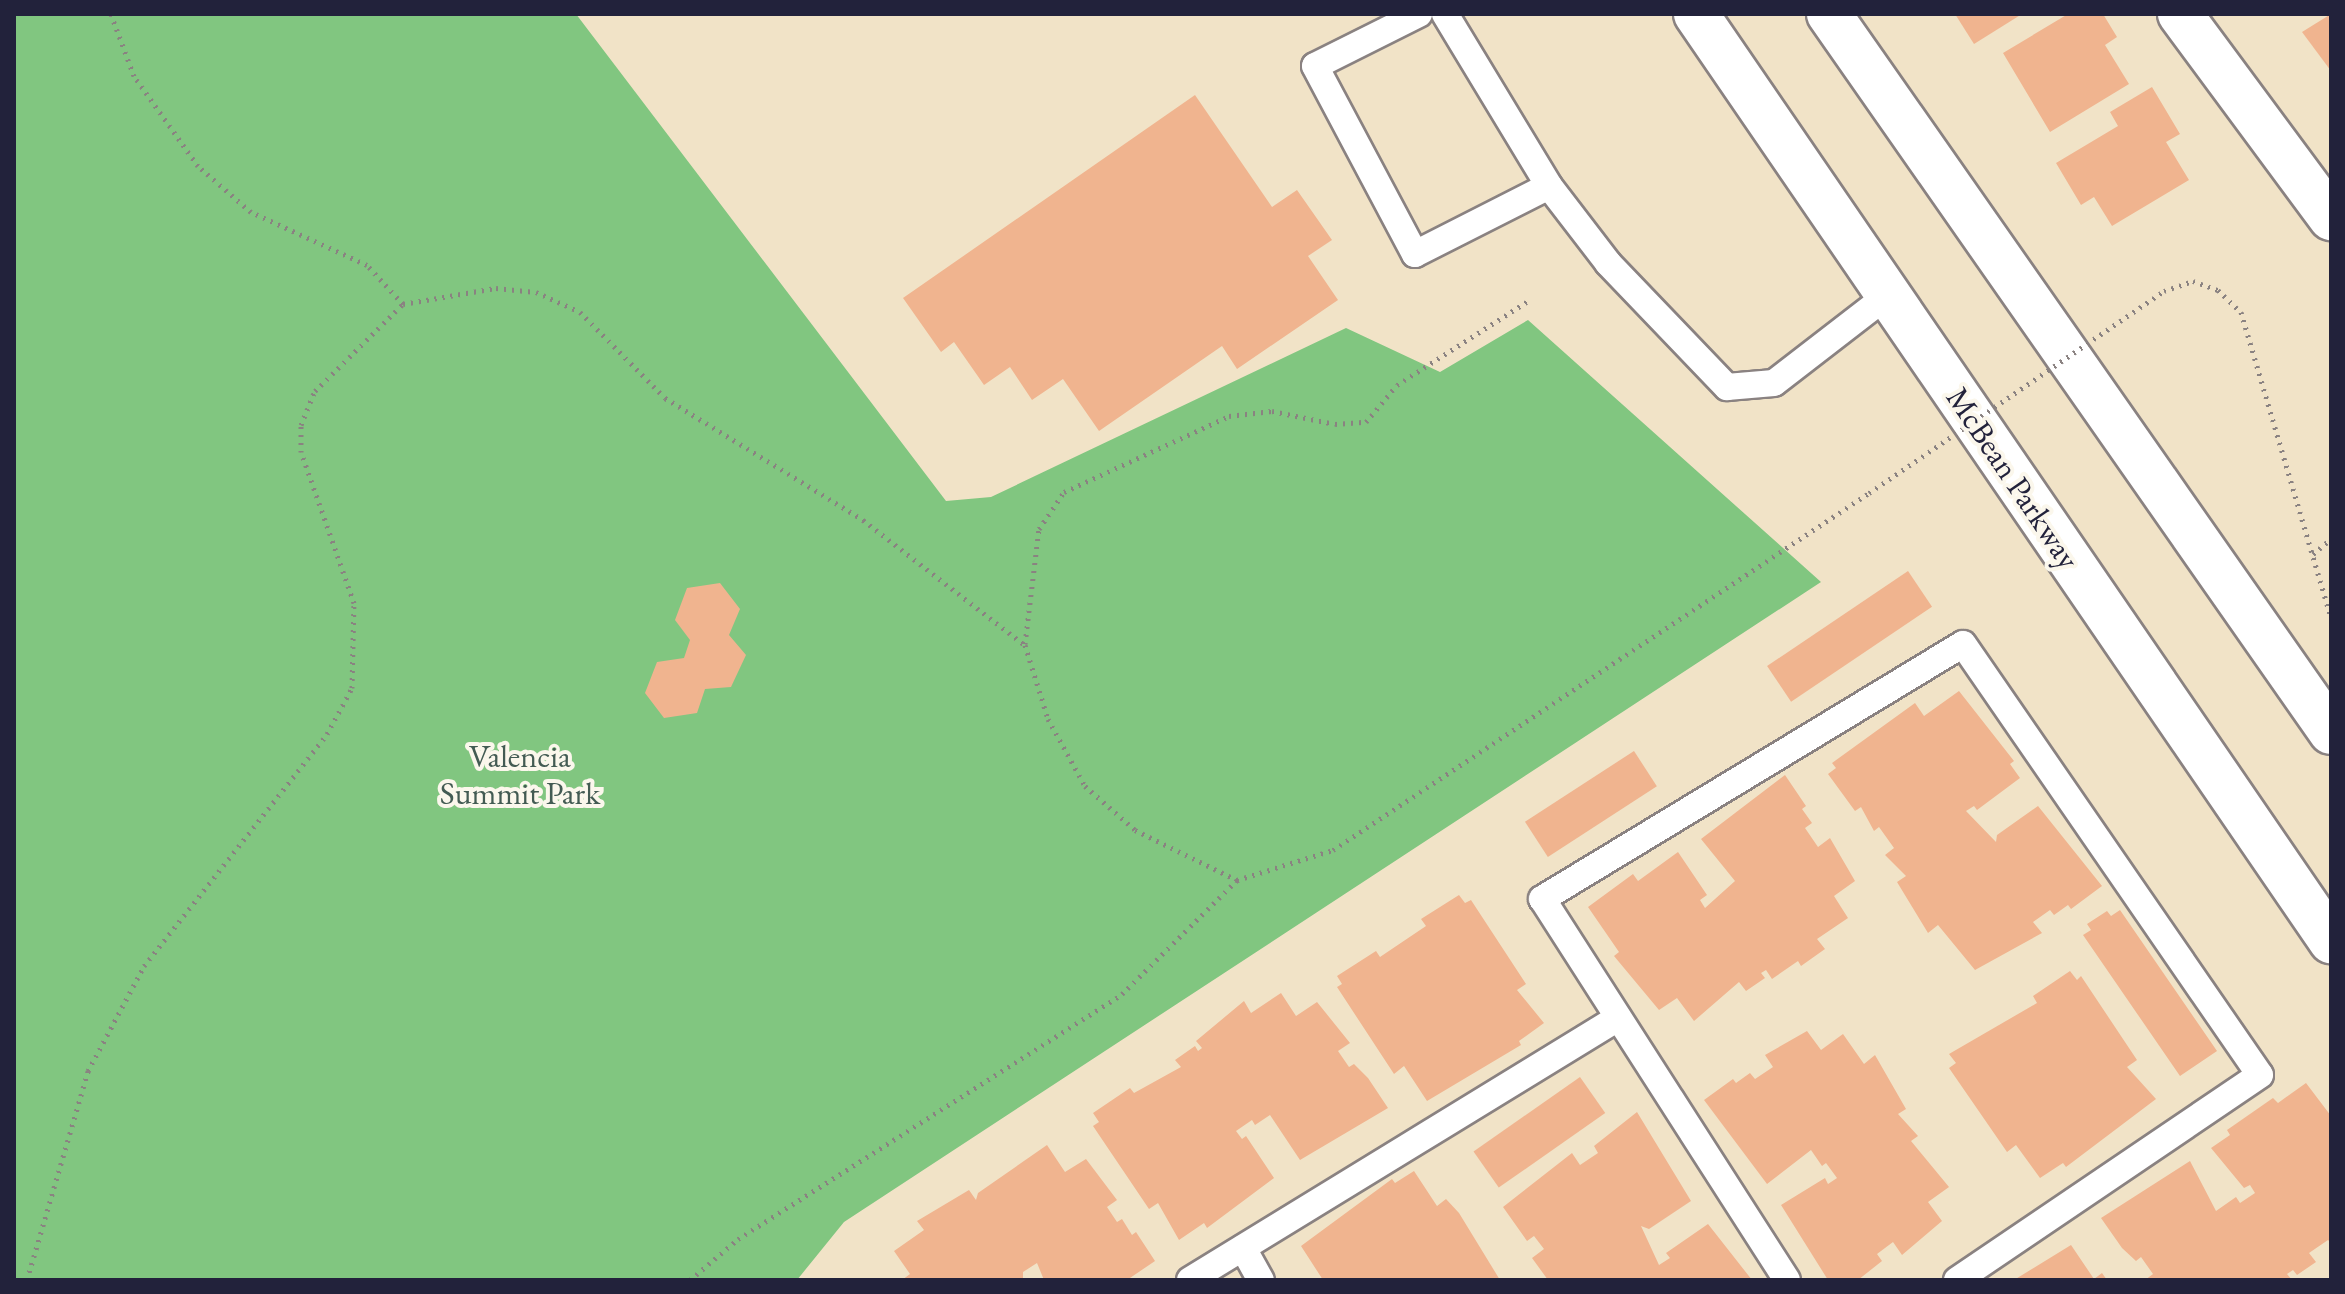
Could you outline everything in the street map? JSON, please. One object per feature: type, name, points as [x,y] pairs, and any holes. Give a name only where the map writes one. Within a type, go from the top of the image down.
[{"type":"main road","name":"McBean Parkway","points":[[1696,14],[2331,941]]},
{"type":"main road","points":[[1829,14],[2331,732]]},
{"type":"main road","points":[[2192,18],[2331,218]]},
{"type":"lane","points":[[1419,14],[1315,66],[1415,254],[1549,186]]},
{"type":"lane","points":[[1445,14],[1549,186],[1608,263],[1727,387],[1774,383],[1888,295]]},
{"type":"lane","points":[[1787,1280],[1542,899],[1963,644],[2260,1075],[1957,1280]]},
{"type":"lane","points":[[1190,1280],[1618,1018]]},
{"type":"lane","points":[[1243,1248],[1261,1280]]},
{"type":"path","points":[[111,14],[134,76],[198,166],[251,212],[367,265],[403,304]]},
{"type":"path","points":[[690,1280],[738,1239],[1122,994],[1237,880],[1333,850],[1869,493],[2164,291],[2193,281],[2218,290],[2241,312],[2331,618]]},
{"type":"path","points":[[27,1280],[88,1071],[144,966],[327,734],[352,688],[354,603],[301,452],[301,425],[315,391],[403,304],[496,288],[536,292],[580,312],[665,398],[863,520],[1025,645]]},
{"type":"path","points":[[1237,880],[1135,830],[1085,786],[1048,719],[1025,645],[1039,529],[1064,492],[1229,416],[1272,411],[1335,424],[1366,422],[1382,410],[1397,385],[1528,301]]},
{"type":"path","points":[[2313,554],[2331,539]]},
{"type":"green space","name":"Valencia Summit Park","points":[[14,14],[576,14],[946,501],[991,497],[1346,328],[1440,372],[1528,320],[1821,582],[844,1222],[797,1280],[14,1280]]},
{"type":"building","points":[[1955,14],[2022,14],[1974,44]]},
{"type":"building","points":[[2068,14],[2103,14],[2117,37],[2105,45],[2129,84],[2050,132],[2003,53]]},
{"type":"building","points":[[2331,14],[2331,71],[2302,32]]},
{"type":"building","points":[[2152,87],[2180,134],[2166,142],[2189,180],[2112,226],[2094,197],[2081,205],[2056,163],[2118,126],[2110,112]]},
{"type":"building","points":[[1195,95],[1272,207],[1297,190],[1332,240],[1308,256],[1338,300],[1237,369],[1222,346],[1099,431],[1063,379],[1032,400],[1010,367],[984,385],[954,342],[941,352],[903,298]]},
{"type":"building","points":[[1908,571],[1932,607],[1791,702],[1767,666]]},
{"type":"building","points":[[720,583],[740,609],[729,635],[746,655],[731,687],[705,689],[697,713],[664,718],[645,693],[657,662],[684,658],[690,640],[675,620],[687,588]]},
{"type":"building","points":[[1959,691],[2014,761],[2010,764],[2020,778],[1977,810],[1974,806],[1966,811],[1996,842],[1997,835],[2038,806],[2102,886],[2071,909],[2068,905],[2054,915],[2050,910],[2033,922],[2042,933],[1975,970],[1938,925],[1928,933],[1897,882],[1906,876],[1885,855],[1894,848],[1879,827],[1874,831],[1861,807],[1855,811],[1828,774],[1836,768],[1832,763],[1915,703],[1924,716]]},
{"type":"building","points":[[1634,751],[1657,786],[1548,857],[1525,822]]},
{"type":"building","points":[[1785,775],[1806,806],[1802,809],[1812,823],[1805,828],[1818,847],[1830,838],[1855,881],[1834,896],[1848,918],[1817,939],[1825,949],[1801,966],[1798,961],[1772,979],[1766,970],[1761,973],[1765,978],[1746,991],[1739,982],[1694,1021],[1677,998],[1659,1010],[1614,956],[1619,952],[1588,907],[1633,874],[1638,881],[1678,852],[1707,895],[1700,900],[1705,908],[1735,881],[1701,839]]},
{"type":"building","points":[[1459,895],[1465,903],[1471,900],[1526,984],[1517,990],[1544,1023],[1519,1041],[1521,1045],[1427,1101],[1404,1066],[1394,1074],[1337,987],[1342,984],[1337,976],[1376,951],[1380,957],[1426,926],[1421,919]]},
{"type":"building","points":[[2120,910],[2217,1051],[2180,1076],[2083,935],[2091,930],[2087,924],[2107,911],[2111,916]]},
{"type":"building","points":[[2070,971],[2077,980],[2081,976],[2137,1060],[2127,1067],[2156,1099],[2066,1167],[2063,1163],[2040,1178],[2016,1145],[2007,1152],[1949,1068],[1956,1063],[1949,1054],[2037,1003],[2033,996]]},
{"type":"building","points":[[1281,993],[1296,1016],[1317,1002],[1350,1043],[1338,1051],[1349,1067],[1354,1064],[1368,1078],[1388,1108],[1300,1160],[1270,1115],[1255,1125],[1252,1120],[1236,1131],[1242,1139],[1246,1136],[1274,1178],[1207,1228],[1204,1223],[1179,1240],[1158,1203],[1149,1209],[1093,1126],[1099,1122],[1093,1113],[1130,1088],[1134,1093],[1181,1067],[1175,1060],[1195,1046],[1198,1051],[1202,1048],[1196,1041],[1244,1001],[1251,1013]]},
{"type":"building","points":[[1807,1031],[1821,1050],[1843,1034],[1864,1064],[1875,1055],[1906,1109],[1898,1114],[1918,1136],[1911,1141],[1949,1187],[1928,1202],[1942,1221],[1902,1255],[1893,1242],[1877,1254],[1882,1261],[1858,1280],[1828,1280],[1781,1205],[1825,1178],[1828,1184],[1837,1178],[1826,1163],[1822,1166],[1811,1150],[1767,1184],[1704,1100],[1733,1079],[1736,1083],[1750,1073],[1755,1079],[1773,1067],[1765,1055]]},
{"type":"building","points":[[1580,1077],[1605,1113],[1499,1188],[1474,1152]]},
{"type":"building","points":[[2306,1083],[2331,1116],[2331,1243],[2328,1240],[2309,1253],[2316,1262],[2297,1275],[2293,1270],[2287,1274],[2292,1280],[2145,1280],[2153,1274],[2141,1257],[2136,1261],[2122,1248],[2101,1218],[2190,1161],[2216,1211],[2236,1197],[2240,1203],[2255,1193],[2250,1185],[2244,1188],[2211,1148],[2230,1135],[2227,1130],[2273,1098],[2278,1103]]},
{"type":"building","points":[[1637,1112],[1691,1201],[1649,1229],[1641,1226],[1659,1265],[1670,1258],[1666,1253],[1708,1224],[1752,1280],[1548,1280],[1532,1258],[1544,1249],[1534,1236],[1527,1241],[1503,1207],[1572,1153],[1580,1165],[1598,1153],[1594,1146]]},
{"type":"building","points":[[1047,1145],[1065,1172],[1086,1159],[1117,1200],[1107,1207],[1117,1222],[1122,1219],[1132,1235],[1136,1232],[1155,1261],[1127,1280],[1044,1280],[1037,1263],[1023,1272],[1023,1280],[902,1280],[910,1274],[894,1251],[924,1230],[917,1221],[969,1190],[976,1200],[978,1193]]},
{"type":"building","points":[[1414,1171],[1437,1206],[1446,1199],[1459,1213],[1500,1280],[1323,1280],[1301,1246],[1392,1179],[1395,1183]]},
{"type":"building","points":[[2071,1245],[2094,1279],[2102,1273],[2107,1280],[2014,1280]]}]
